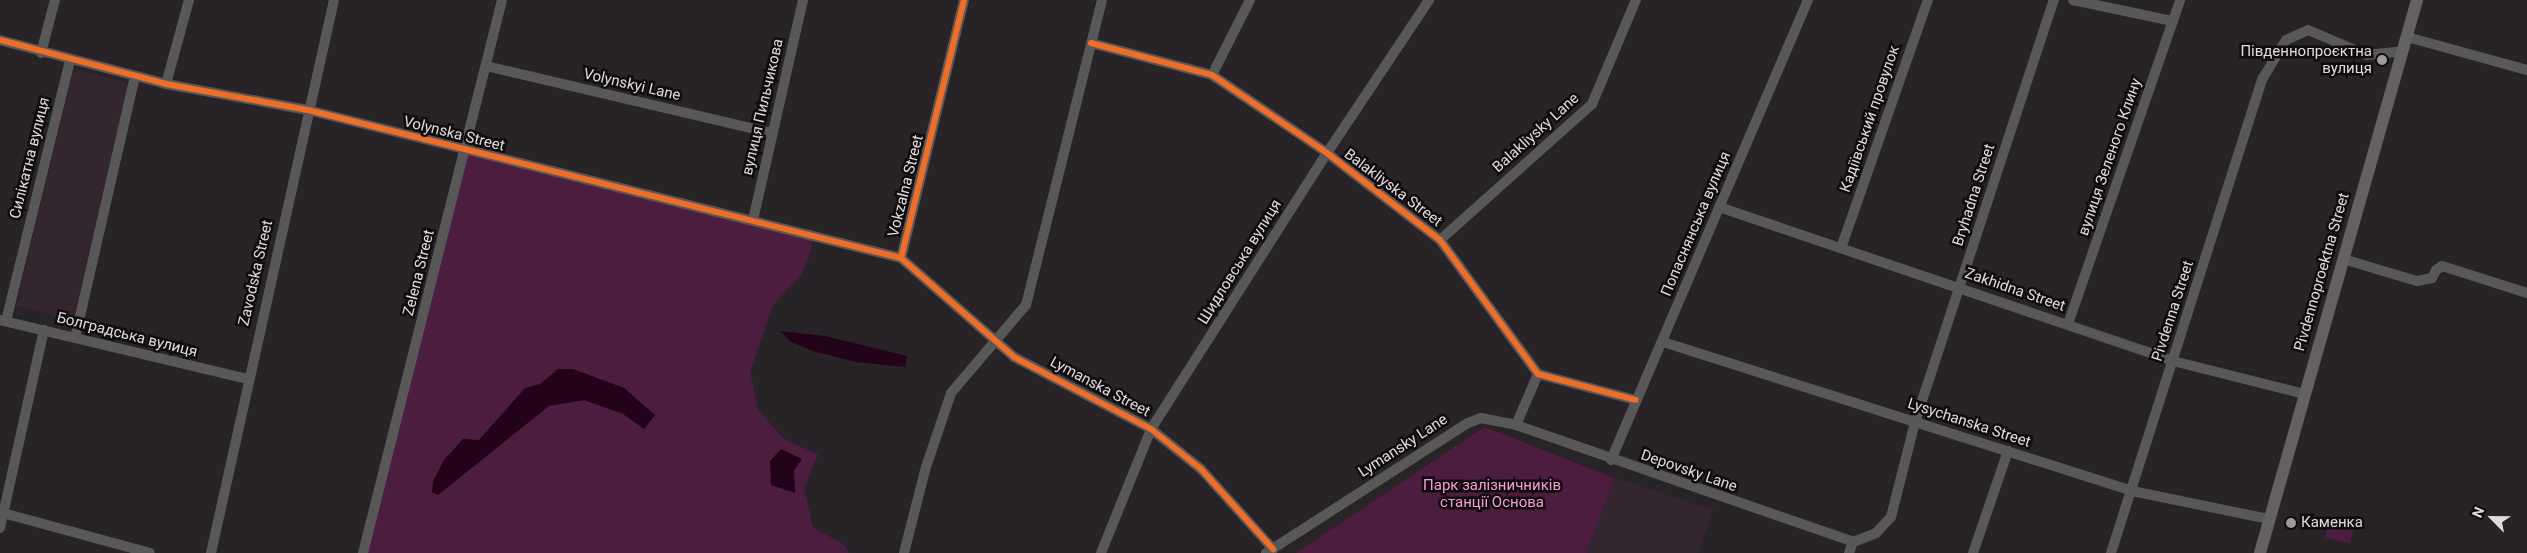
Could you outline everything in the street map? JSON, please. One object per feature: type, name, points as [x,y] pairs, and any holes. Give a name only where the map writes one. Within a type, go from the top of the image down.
[{"type":"main road","name":"Pivdennoproektna Street","points":[[2260,553],[2417,0]]},
{"type":"street","points":[[41,53],[55,0]]},
{"type":"street","points":[[166,84],[189,0]]},
{"type":"street","name":"Zavodska Street","points":[[211,553],[247,380],[334,0]]},
{"type":"street","name":"Zelena Street","points":[[363,553],[466,150],[502,0]]},
{"type":"street","name":"вулиця Пильчикова","points":[[753,220],[803,0]]},
{"type":"street","name":"Vokzalna Street","points":[[964,0],[901,258],[996,339]]},
{"type":"street","points":[[904,553],[926,467],[951,393],[1026,305],[1102,0]]},
{"type":"street","points":[[1212,75],[1250,0]]},
{"type":"street","name":"Шидловська вулиця","points":[[1101,553],[1151,429],[1327,153],[1429,0]]},
{"type":"street","name":"Balakliysky Lane","points":[[1440,240],[1592,104],[1636,0]]},
{"type":"street","name":"Попаснянська вулиця","points":[[1611,460],[1808,0]]},
{"type":"street","name":"Кадіївський провулок","points":[[1842,248],[1928,0]]},
{"type":"street","name":"Bryhadna Street","points":[[1852,542],[1876,533],[1891,517],[1915,422],[2054,0]]},
{"type":"street","points":[[2073,0],[2173,21]]},
{"type":"street","name":"вулиця Зеленого Клину","points":[[2068,324],[2180,0]]},
{"type":"street","name":"Pivdenna Street","points":[[2111,553],[2263,78],[2286,40],[2308,30],[2367,55],[2403,51]]},
{"type":"street","points":[[2407,37],[2527,70]]},
{"type":"street","name":"Volynska Street","points":[[0,40],[41,53],[166,84],[308,110],[901,258]]},
{"type":"street","name":"Balakliyska Street","points":[[1091,44],[1212,75],[1327,153],[1440,240],[1538,374]]},
{"type":"street","name":"Силікатна вулиця","points":[[3,320],[70,60]]},
{"type":"street","name":"Volynskyi Lane","points":[[486,66],[772,133]]},
{"type":"street","points":[[75,338],[135,76]]},
{"type":"street","name":"Zakhidna Street","points":[[1719,207],[2173,361],[2304,394]]},
{"type":"street","points":[[2343,259],[2417,281],[2432,278],[2436,270],[2442,266],[2527,293]]},
{"type":"street","name":"Болградська вулиця","points":[[3,320],[247,380]]},
{"type":"street","points":[[0,528],[44,330]]},
{"type":"street","name":"Lymanska Street","points":[[996,339],[1014,357],[1151,429],[1201,469],[1269,551]]},
{"type":"street","name":"Lysychanska Street","points":[[1663,342],[2132,491],[2269,518]]},
{"type":"street","points":[[1516,425],[1538,374],[1636,400]]},
{"type":"street","name":"Lymansky Lane","points":[[1269,551],[1468,423],[1481,418],[1516,425]]},
{"type":"street","name":"Depovsky Lane","points":[[1516,425],[1611,460],[1852,542]]},
{"type":"street","points":[[1973,553],[2008,451]]},
{"type":"street","points":[[3,514],[150,553]]},
{"type":"street","points":[[1849,553],[1852,542]]},
{"type":"shaded area","points":[[73,69],[130,83],[73,320],[16,306]]},
{"type":"shaded area","points":[[780,331],[825,336],[907,356],[905,367],[856,362],[813,351],[791,342]]},
{"type":"shaded area","points":[[558,369],[573,369],[624,388],[655,415],[644,429],[623,414],[584,400],[549,406],[438,495],[432,492],[433,481],[444,460],[463,439],[479,440],[525,388],[540,384]]},
{"type":"shaded area","points":[[781,449],[802,459],[794,470],[795,493],[771,485],[770,461]]},
{"type":"shaded area","points":[[1615,478],[1713,510],[1698,553],[1586,553]]},
{"type":"green space","points":[[466,150],[813,235],[810,252],[802,274],[773,305],[750,372],[758,410],[785,440],[818,454],[804,489],[813,527],[844,545],[849,553],[363,553]]},
{"type":"green space","name":"Парк залізничників станції Основа","points":[[1484,427],[1615,478],[1586,553],[1296,553]]},
{"type":"green space","points":[[2331,515],[2355,522],[2350,544],[2325,537]]},
{"type":"cycle path","points":[[964,0],[901,258],[1014,357],[1151,429],[1201,469],[1273,549]]},
{"type":"cycle path","points":[[0,40],[166,84],[308,110],[901,258]]},
{"type":"cycle path","points":[[1091,43],[1212,75],[1327,153],[1440,240],[1538,374],[1636,400]]},
{"type":"place","name":"Південнопроєктна вулиця","points":[[2382,60]]},
{"type":"place","name":"Каменка","points":[[2291,523]]}]
